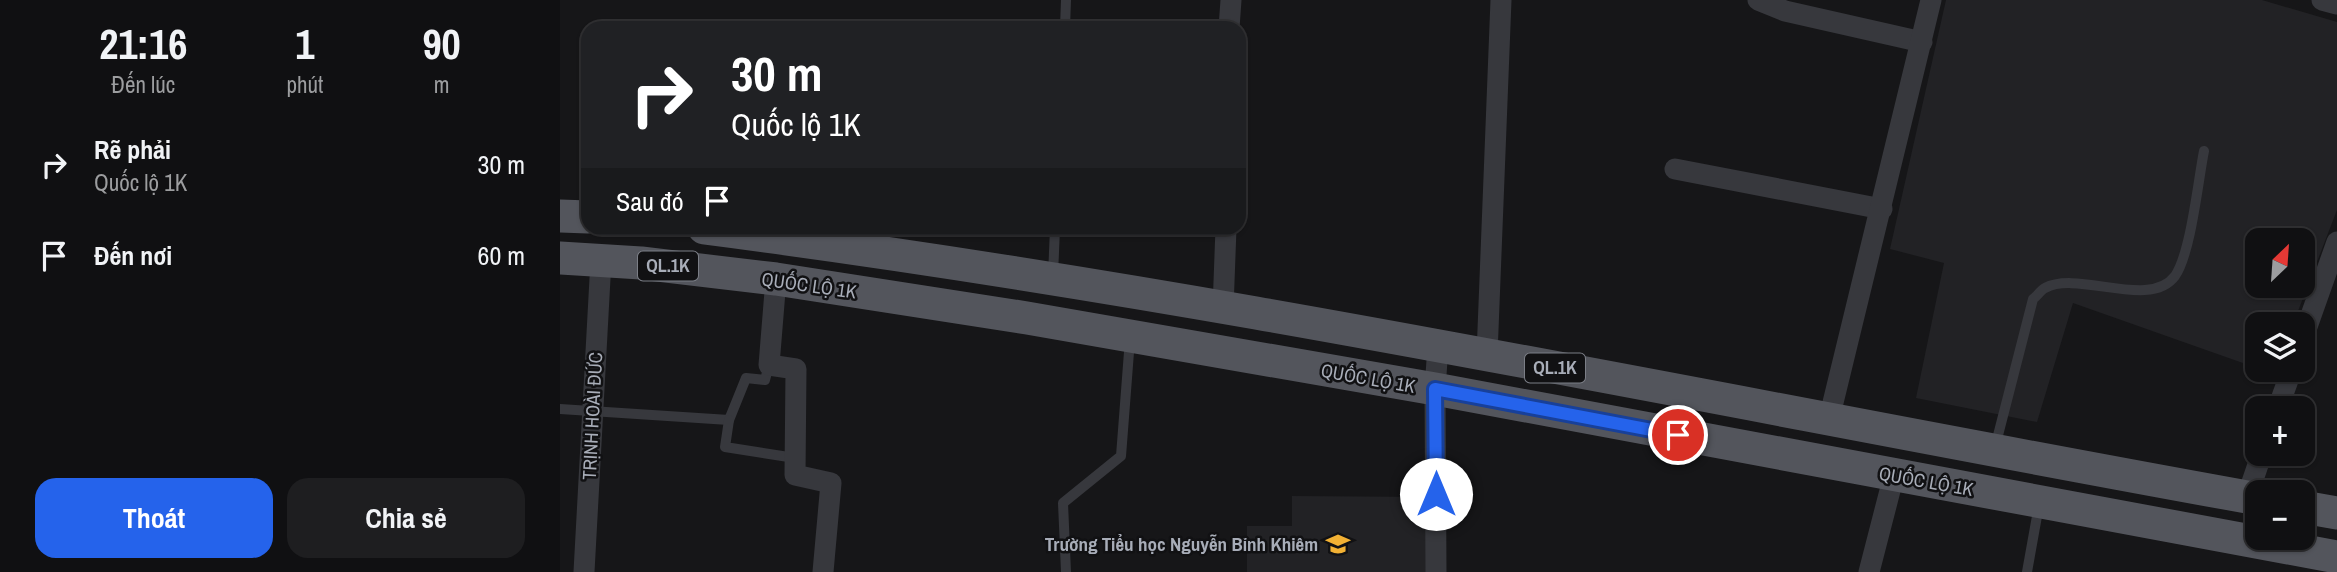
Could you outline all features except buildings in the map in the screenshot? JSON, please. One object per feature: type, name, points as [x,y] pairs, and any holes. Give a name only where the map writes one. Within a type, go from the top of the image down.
[{"type":"main road","points":[[560,216],[581,217]]},
{"type":"main road","name":"QL.1K","points":[[761,235],[850,246],[1053,279],[1438,346],[2245,497]]},
{"type":"main road","name":"QUỐC LỘ 1K","points":[[560,258],[641,262],[776,279],[1130,336],[1435,389],[2040,502],[2331,562]]},
{"type":"main road","points":[[2315,509],[2337,513]]},
{"type":"street","points":[[1230,21],[1231,0]]},
{"type":"street","points":[[1487,355],[1501,0]]},
{"type":"street","points":[[1758,0],[1785,11],[1922,42]]},
{"type":"street","points":[[1829,419],[1931,0]]},
{"type":"street","points":[[2322,0],[2337,4]]},
{"type":"street","points":[[1675,169],[1882,209]]},
{"type":"street","points":[[1223,309],[1226,235]]},
{"type":"street","points":[[2312,312],[2337,242]]},
{"type":"street","name":"TRỊNH HOÀI ĐỨC","points":[[584,572],[601,260]]},
{"type":"street","points":[[776,279],[769,365],[796,369],[795,475],[831,482],[823,572]]},
{"type":"street","points":[[1436,572],[1435,389],[1438,346]]},
{"type":"street","points":[[1868,572],[1894,475]]},
{"type":"lane","points":[[1065,21],[1066,0]]},
{"type":"lane","points":[[1994,450],[2034,299],[2045,288],[2067,283],[2143,290],[2159,287],[2174,278],[2185,253],[2204,151]]},
{"type":"lane","points":[[1053,279],[1055,235]]},
{"type":"lane","points":[[1066,572],[1063,503],[1121,456],[1130,336]]},
{"type":"lane","points":[[769,365],[765,380],[746,378],[729,420],[725,447],[795,458]]},
{"type":"lane","points":[[560,409],[729,420]]},
{"type":"lane","points":[[2027,572],[2040,502]]},
{"type":"shaded area","points":[[1946,0],[2262,0],[2337,22],[2337,210],[2315,267],[2315,228],[2245,228],[2245,298],[2303,298],[2298,312],[2245,312],[2245,364],[2073,303],[2037,422],[1916,398],[1944,263],[1890,249]]},
{"type":"shaded area","name":"Trường Tiểu học Nguyễn Bỉnh Khiêm","points":[[1292,496],[1429,497],[1429,572],[1247,572],[1247,526],[1292,526]]},
{"type":"place","name":"Trường Tiểu học Nguyễn Bỉnh Khiêm","points":[[1338,544]]},
{"type":"route","points":[[1436,494],[1435,389],[1678,435]]}]
